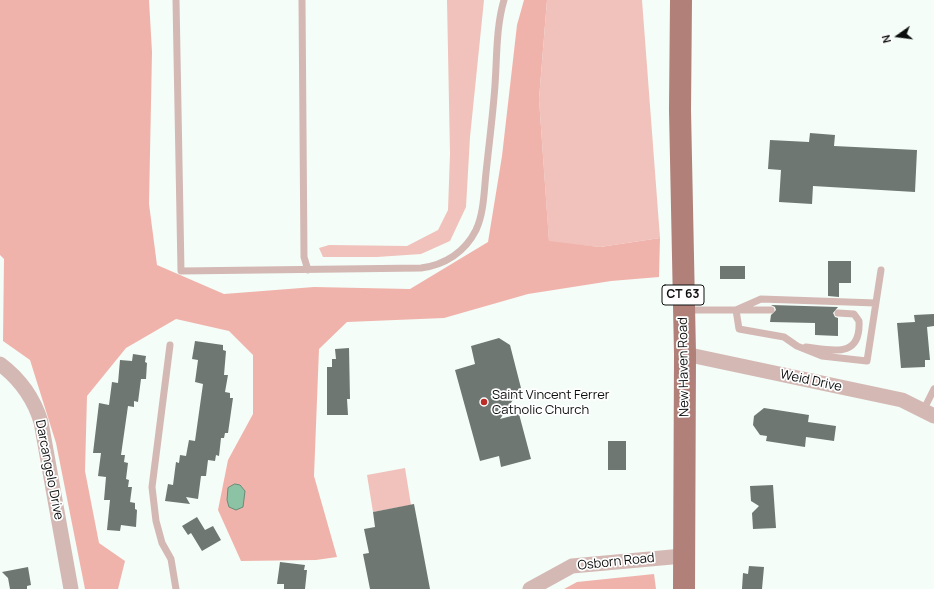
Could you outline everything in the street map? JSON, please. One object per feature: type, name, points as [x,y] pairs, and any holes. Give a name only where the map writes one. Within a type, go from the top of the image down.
[{"type":"main road","name":"New Haven Road","points":[[681,0],[680,110],[685,354],[684,589]]},
{"type":"street","name":"Weid Drive","points":[[685,354],[902,400],[929,413]]},
{"type":"street","name":"Darcangelo Drive","points":[[0,364],[15,377],[27,392],[39,415],[71,589]]},
{"type":"street","name":"Osborn Road","points":[[530,589],[572,566],[683,556]]},
{"type":"lane","points":[[176,0],[181,271],[426,267],[452,258],[468,243],[476,229],[482,208],[495,86],[499,31],[504,0]]},
{"type":"lane","points":[[302,0],[304,257],[308,270]]},
{"type":"lane","points":[[736,310],[739,330],[784,337],[798,346],[822,356],[867,362],[881,270]]},
{"type":"lane","points":[[736,310],[761,299],[876,303]]},
{"type":"lane","points":[[684,310],[771,310]]},
{"type":"lane","points":[[798,346],[838,350],[853,346],[858,338],[859,321],[854,314],[838,313]]},
{"type":"lane","points":[[170,345],[152,487],[156,521],[162,543],[171,559],[176,589]]},
{"type":"lane","points":[[929,413],[934,389]]},
{"type":"shaded area","points":[[0,0],[149,0],[152,52],[149,204],[157,265],[224,294],[314,287],[410,289],[488,242],[502,156],[517,25],[524,0],[547,0],[539,99],[549,241],[600,247],[660,238],[659,277],[611,281],[528,294],[444,318],[347,322],[319,349],[314,476],[337,557],[316,560],[241,561],[218,510],[228,460],[253,414],[253,355],[229,331],[176,319],[126,348],[87,396],[85,471],[99,543],[125,561],[118,589],[85,589],[56,443],[30,360],[3,341],[4,259],[0,255]]},
{"type":"shaded area","points":[[447,0],[484,0],[470,137],[466,207],[450,241],[421,254],[377,257],[323,257],[319,248],[329,245],[407,246],[438,230],[448,210],[450,154]]},
{"type":"shaded area","points":[[547,0],[642,0],[660,238],[600,247],[549,242],[539,99]]},
{"type":"shaded area","points":[[405,468],[411,505],[373,512],[367,475]]},
{"type":"shaded area","points":[[235,484],[240,485],[245,491],[243,507],[236,510],[229,507],[227,500],[228,488]]},
{"type":"shaded area","points":[[654,574],[656,589],[564,589],[577,582]]},
{"type":"building","points":[[810,133],[835,135],[834,146],[917,150],[915,192],[813,186],[812,204],[779,202],[781,170],[768,169],[770,140],[809,142]]},
{"type":"building","points":[[828,261],[851,261],[851,283],[839,283],[839,297],[828,296]]},
{"type":"building","points":[[720,266],[745,266],[745,279],[720,279]]},
{"type":"building","points":[[771,305],[838,307],[833,313],[835,317],[838,318],[838,336],[815,335],[815,323],[770,322],[771,315],[776,310],[775,307]]},
{"type":"building","points":[[934,314],[934,326],[927,327],[930,360],[925,360],[925,367],[901,368],[897,323],[915,322],[914,315]]},
{"type":"building","name":"Saint Vincent Ferrer Catholic Church","points":[[499,338],[510,345],[521,388],[500,419],[519,414],[531,459],[501,467],[499,456],[480,461],[455,370],[475,364],[471,346]]},
{"type":"building","points":[[195,341],[223,345],[223,350],[226,351],[224,375],[228,375],[225,392],[230,393],[230,398],[233,398],[228,433],[225,433],[224,438],[221,438],[219,456],[216,455],[215,461],[208,460],[206,476],[201,476],[198,499],[186,497],[190,504],[165,501],[168,484],[173,485],[176,462],[179,463],[180,455],[186,456],[189,440],[195,441],[203,384],[195,382],[198,360],[192,359]]},
{"type":"building","points":[[349,348],[350,399],[347,399],[348,415],[327,415],[327,367],[332,367],[332,359],[336,359],[335,349]]},
{"type":"building","points":[[133,354],[146,356],[145,362],[147,363],[146,379],[141,379],[138,402],[134,401],[134,407],[128,406],[121,455],[125,455],[124,462],[128,463],[126,479],[129,480],[128,487],[132,487],[130,502],[135,503],[135,509],[137,510],[136,527],[121,525],[120,531],[107,530],[110,500],[104,500],[106,477],[98,476],[101,453],[93,453],[99,403],[109,405],[112,382],[118,383],[120,360],[132,361]]},
{"type":"building","points":[[764,408],[809,415],[808,422],[836,426],[834,441],[806,437],[805,447],[766,441],[767,436],[760,435],[753,425],[754,416]]},
{"type":"building","points":[[608,441],[626,441],[626,470],[608,470]]},
{"type":"building","points":[[773,485],[776,528],[753,529],[752,513],[759,506],[751,501],[750,486]]},
{"type":"building","points":[[414,504],[430,589],[370,589],[363,554],[369,553],[364,529],[375,527],[373,512]]},
{"type":"building","points":[[197,517],[205,530],[213,526],[221,540],[202,551],[191,533],[188,535],[182,526]]},
{"type":"building","points":[[280,562],[305,565],[304,570],[307,570],[305,589],[284,589],[284,584],[277,584]]},
{"type":"building","points":[[749,566],[764,567],[762,589],[742,589],[743,573],[748,574]]},
{"type":"building","points":[[28,567],[31,585],[27,586],[27,589],[10,589],[8,578],[2,572]]},
{"type":"place","name":"Saint Vincent Ferrer Catholic Church","points":[[484,402]]}]
